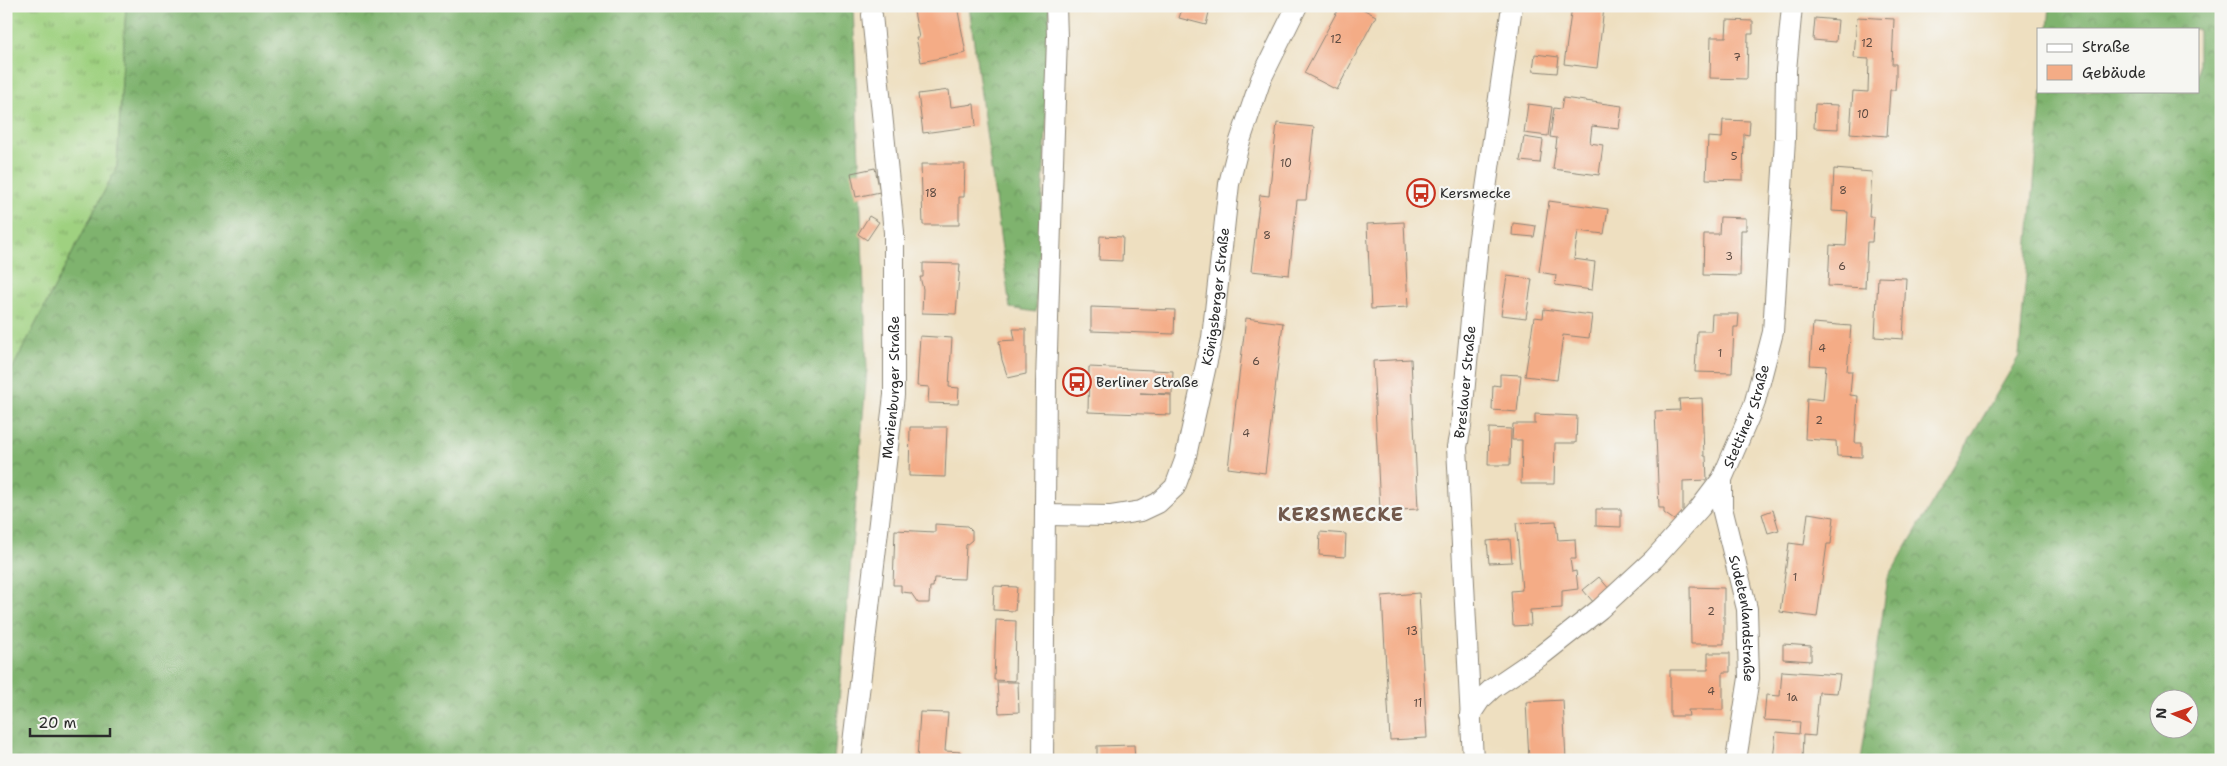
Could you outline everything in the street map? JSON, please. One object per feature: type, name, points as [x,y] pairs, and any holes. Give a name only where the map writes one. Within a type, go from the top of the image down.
[{"type":"street","points":[[1043,760],[1046,372],[1057,37],[1056,6]]},
{"type":"street","name":"Königsberger Straße","points":[[1045,515],[1110,516],[1141,511],[1158,504],[1175,487],[1185,460],[1212,338],[1229,184],[1239,144],[1261,79],[1297,6]]},
{"type":"street","name":"Breslauer Straße","points":[[1473,760],[1458,447],[1478,245],[1512,6]]},
{"type":"street","name":"Stettiner Straße","points":[[1470,715],[1480,700],[1493,688],[1543,654],[1600,609],[1654,559],[1700,508],[1722,479],[1754,405],[1773,332],[1785,139],[1786,70],[1792,6]]},
{"type":"street","name":"Marienburger Straße","points":[[851,760],[894,395],[894,232],[872,15]]},
{"type":"street","name":"Sudetenlandstraße","points":[[1722,479],[1722,508],[1747,609],[1749,678],[1736,760]]},
{"type":"green space","points":[[6,6],[126,6],[117,167],[6,381]]},
{"type":"green space","points":[[126,6],[853,6],[867,369],[834,760],[6,760],[6,381],[117,167]]},
{"type":"green space","points":[[969,6],[1049,6],[1051,39],[1036,312],[1010,308]]},
{"type":"green space","points":[[2050,6],[2221,6],[2221,760],[1861,760],[1888,578],[2019,356],[2042,92],[2200,92],[2200,28],[2048,28]]},
{"type":"building","points":[[913,6],[957,6],[966,53],[921,62],[916,38],[919,38]]},
{"type":"building","points":[[1208,6],[1210,8],[1206,25],[1179,18],[1182,9],[1174,7]]},
{"type":"building","points":[[1340,6],[1357,6],[1376,16],[1337,90],[1304,73]]},
{"type":"building","points":[[1572,6],[1604,8],[1597,68],[1564,64]]},
{"type":"building","points":[[1857,17],[1894,19],[1892,64],[1896,64],[1896,77],[1895,90],[1890,90],[1887,136],[1850,133],[1853,91],[1868,92],[1869,59],[1854,58]]},
{"type":"building","points":[[1815,18],[1838,20],[1836,42],[1813,40]]},
{"type":"building","points":[[1727,20],[1753,21],[1753,34],[1748,34],[1747,79],[1710,78],[1711,37],[1726,37]]},
{"type":"building","points":[[1535,54],[1559,57],[1557,73],[1533,71]]},
{"type":"building","points":[[949,90],[951,107],[974,104],[976,126],[923,133],[918,94]]},
{"type":"building","points":[[1563,98],[1622,106],[1619,129],[1592,126],[1590,143],[1603,145],[1599,175],[1553,169],[1557,138],[1550,137],[1554,108],[1561,109]]},
{"type":"building","points":[[1528,104],[1552,107],[1548,136],[1524,133]]},
{"type":"building","points":[[1815,104],[1838,105],[1838,129],[1814,128]]},
{"type":"building","points":[[1723,120],[1750,121],[1749,135],[1744,134],[1743,180],[1706,179],[1708,137],[1722,138]]},
{"type":"building","points":[[1277,123],[1314,127],[1306,200],[1297,200],[1289,275],[1251,271],[1260,195],[1269,196]]},
{"type":"building","points":[[1524,137],[1543,140],[1540,163],[1520,161]]},
{"type":"building","points":[[921,164],[965,164],[964,197],[959,197],[959,225],[923,225]]},
{"type":"building","points":[[875,168],[880,192],[856,197],[851,173]]},
{"type":"building","points":[[1834,169],[1872,172],[1869,217],[1874,217],[1872,242],[1867,242],[1865,288],[1828,286],[1830,245],[1846,246],[1848,212],[1832,211]]},
{"type":"building","points":[[1549,201],[1608,209],[1604,234],[1578,231],[1574,259],[1595,262],[1592,290],[1555,285],[1556,275],[1539,272]]},
{"type":"building","points":[[869,216],[879,222],[867,240],[858,234]]},
{"type":"building","points":[[1720,217],[1746,218],[1746,230],[1741,230],[1740,276],[1703,275],[1704,234],[1719,234]]},
{"type":"building","points":[[1404,222],[1408,307],[1371,309],[1367,224]]},
{"type":"building","points":[[1513,223],[1536,226],[1534,237],[1512,235]]},
{"type":"building","points":[[1100,236],[1123,237],[1122,261],[1099,260]]},
{"type":"building","points":[[923,263],[960,264],[956,314],[922,313],[923,289],[920,277],[923,277]]},
{"type":"building","points":[[1507,276],[1532,279],[1526,318],[1501,315]]},
{"type":"building","points":[[1878,277],[1906,278],[1903,339],[1875,337]]},
{"type":"building","points":[[1091,307],[1175,310],[1174,334],[1091,331]]},
{"type":"building","points":[[1544,309],[1592,315],[1589,338],[1563,335],[1557,380],[1525,376],[1534,317],[1543,318]]},
{"type":"building","points":[[1712,314],[1739,314],[1738,327],[1734,327],[1732,373],[1695,372],[1697,331],[1711,331]]},
{"type":"building","points":[[1246,318],[1283,323],[1265,473],[1228,468]]},
{"type":"building","points":[[1813,323],[1851,326],[1847,371],[1852,371],[1850,395],[1858,396],[1855,443],[1862,443],[1862,457],[1837,456],[1836,441],[1805,439],[1807,398],[1823,400],[1826,366],[1810,365]]},
{"type":"building","points":[[1013,329],[1026,329],[1026,374],[1008,378],[1002,360],[999,341],[1015,340]]},
{"type":"building","points":[[920,336],[952,338],[949,387],[959,388],[958,404],[928,403],[929,387],[917,386]]},
{"type":"building","points":[[1411,359],[1418,509],[1380,511],[1373,361]]},
{"type":"building","points":[[1089,367],[1173,371],[1172,394],[1140,393],[1171,395],[1171,415],[1088,412]]},
{"type":"building","points":[[1500,374],[1521,375],[1517,412],[1492,410],[1493,385],[1500,386]]},
{"type":"building","points":[[1702,398],[1704,456],[1706,456],[1707,480],[1683,481],[1683,514],[1677,522],[1664,513],[1664,508],[1659,508],[1655,411],[1680,410],[1679,399]]},
{"type":"building","points":[[1535,414],[1577,416],[1576,443],[1555,443],[1554,484],[1521,484],[1522,440],[1512,440],[1513,424],[1535,424]]},
{"type":"building","points":[[910,427],[947,427],[945,477],[909,476]]},
{"type":"building","points":[[1489,428],[1511,429],[1510,465],[1488,465]]},
{"type":"building","points":[[1596,509],[1621,509],[1621,527],[1596,526]]},
{"type":"building","points":[[1773,510],[1779,530],[1768,533],[1762,514]]},
{"type":"building","points":[[1808,513],[1834,517],[1831,544],[1827,544],[1817,617],[1780,612],[1789,543],[1804,545]]},
{"type":"building","points":[[1556,521],[1558,540],[1575,539],[1576,559],[1570,559],[1572,572],[1576,571],[1578,589],[1562,591],[1562,608],[1530,610],[1531,625],[1513,626],[1511,591],[1522,590],[1516,523]]},
{"type":"building","points":[[935,524],[967,526],[972,531],[972,540],[966,545],[964,579],[934,578],[933,587],[930,587],[929,603],[918,603],[911,593],[901,592],[901,585],[893,585],[895,530],[935,532]]},
{"type":"building","points":[[1320,532],[1346,534],[1345,557],[1319,555]]},
{"type":"building","points":[[1510,539],[1512,562],[1489,563],[1487,541]]},
{"type":"building","points":[[1599,577],[1610,590],[1594,603],[1583,590]]},
{"type":"building","points":[[994,586],[1017,587],[1015,611],[993,610]]},
{"type":"building","points":[[1690,587],[1724,588],[1724,644],[1691,644]]},
{"type":"building","points":[[1419,593],[1427,738],[1390,740],[1382,596]]},
{"type":"building","points":[[996,620],[1016,621],[1015,681],[994,680]]},
{"type":"building","points":[[1783,644],[1811,646],[1811,661],[1783,659]]},
{"type":"building","points":[[1708,653],[1730,653],[1730,672],[1723,672],[1723,710],[1688,710],[1689,716],[1670,716],[1670,670],[1708,670]]},
{"type":"building","points":[[1782,671],[1840,675],[1837,693],[1819,692],[1815,736],[1803,735],[1802,760],[1773,759],[1776,732],[1799,734],[1800,722],[1764,720],[1766,695],[1780,696]]},
{"type":"building","points":[[997,682],[1018,682],[1019,712],[999,713]]},
{"type":"building","points":[[1563,700],[1566,760],[1529,760],[1526,702]]},
{"type":"building","points":[[920,712],[948,713],[945,751],[961,752],[960,760],[917,760]]},
{"type":"building","points":[[1134,745],[1135,760],[1097,760],[1097,746]]},
{"type":"building","points":[[1669,757],[1704,758],[1704,760],[1669,760]]},
{"type":"place","name":"Kersmecke","points":[[1421,193]]},
{"type":"place","name":"Berliner Straße","points":[[1077,382]]},
{"type":"district","name":"KERSMECKE","points":[[1341,514]]}]
